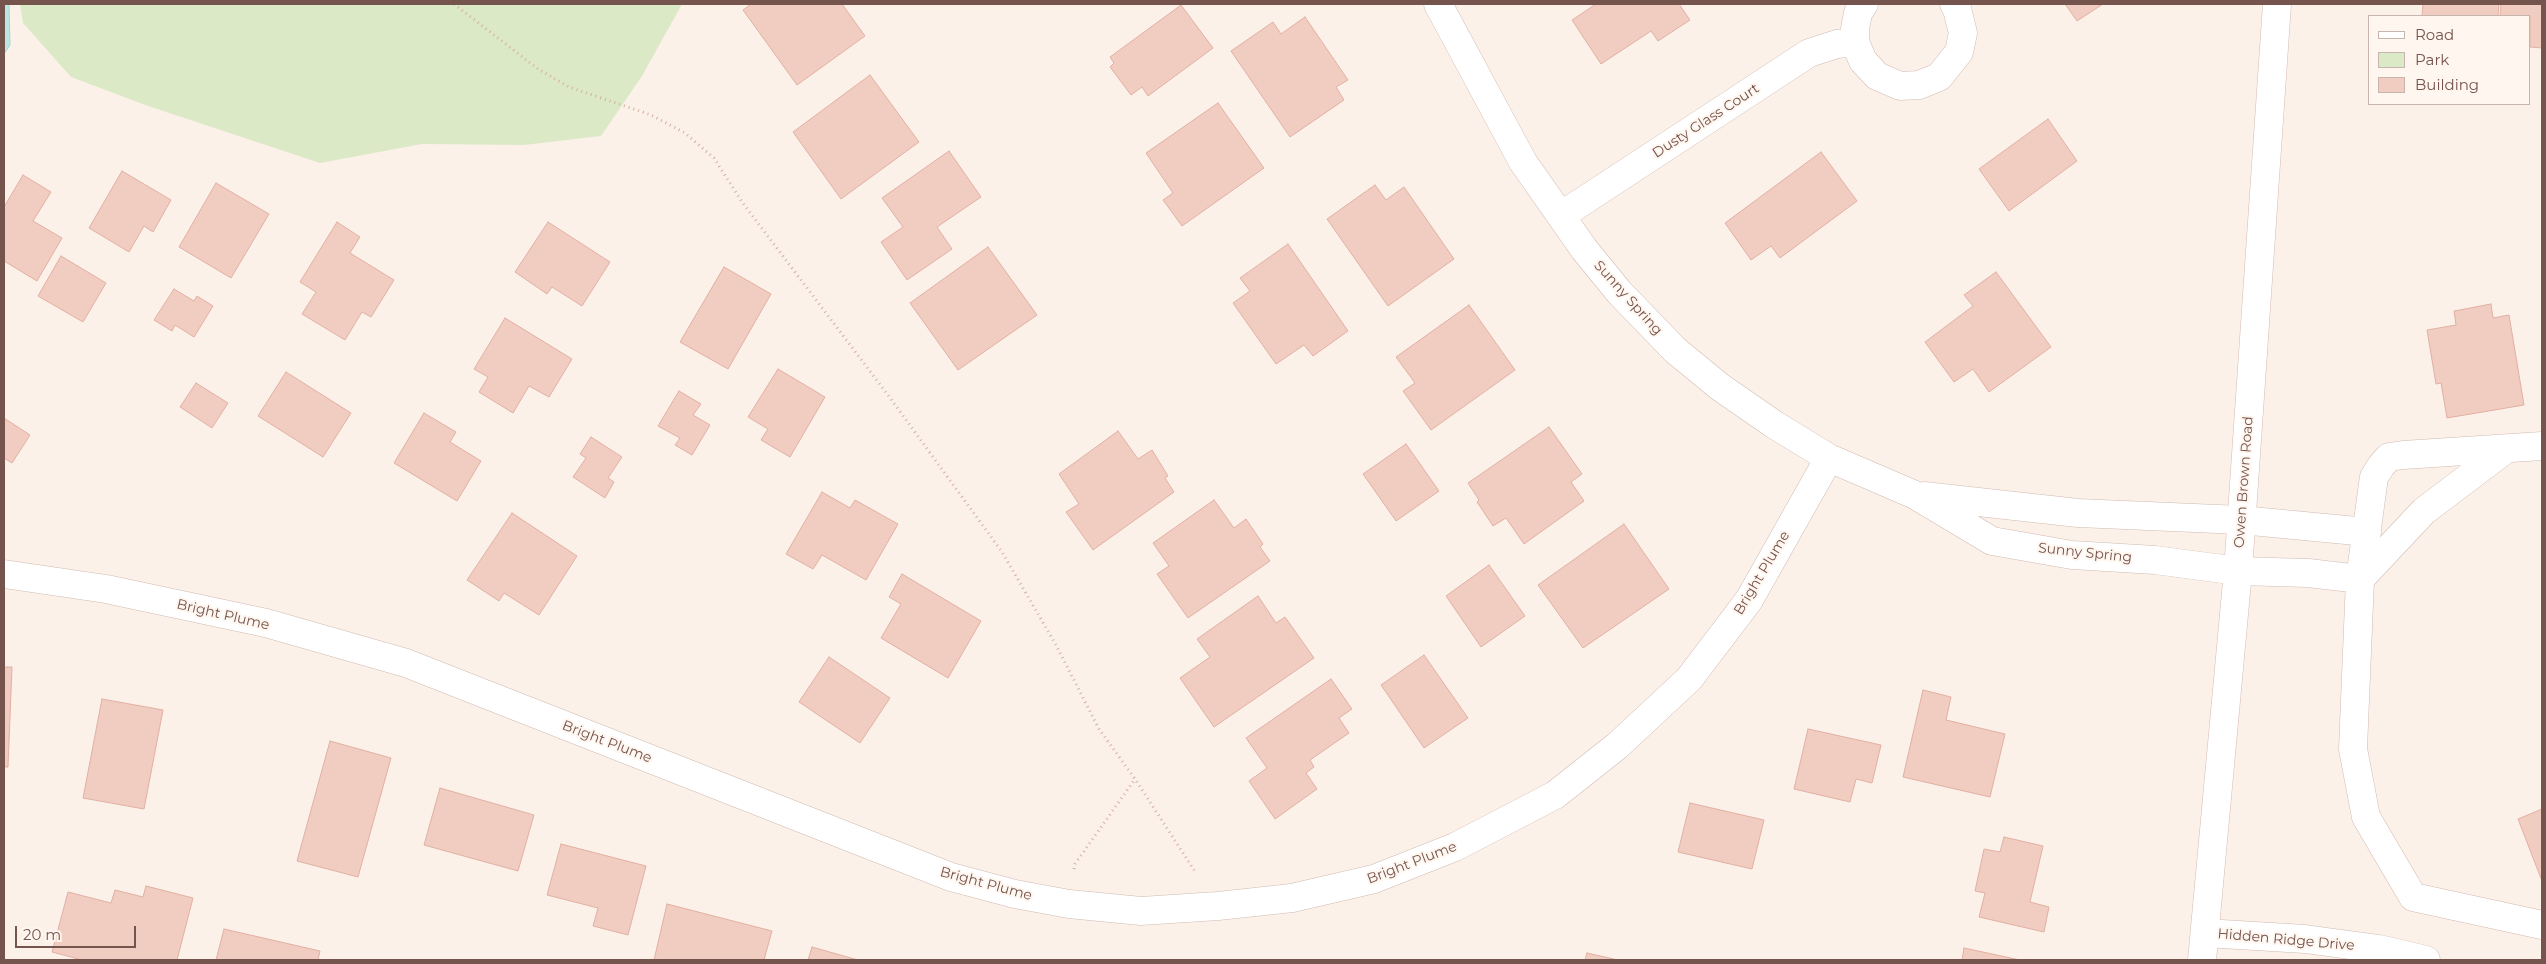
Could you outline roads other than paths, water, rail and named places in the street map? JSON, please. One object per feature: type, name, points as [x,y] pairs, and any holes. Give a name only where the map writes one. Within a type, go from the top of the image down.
[{"type":"street","name":"Sunny Spring","points":[[1438,4],[1522,162],[1584,248],[1619,292],[1675,350],[1720,387],[1775,425],[1829,458],[1915,495],[1992,541],[2072,555],[2155,560],[2238,571],[2308,573],[2360,579]]},
{"type":"street","points":[[1864,4],[1858,13],[1855,42],[1863,60],[1877,76],[1900,86],[1919,85],[1939,77],[1959,52],[1963,33],[1954,4]]},
{"type":"street","name":"Owen Brown Road","points":[[2202,960],[2238,571],[2277,4]]},
{"type":"street","name":"Dusty Glass Court","points":[[1562,215],[1809,53],[1836,44],[1855,42]]},
{"type":"street","points":[[2542,446],[2389,457],[2374,478],[2360,579],[2353,749],[2366,817],[2413,896],[2542,925]]},
{"type":"street","points":[[2360,579],[2424,511],[2506,449]]},
{"type":"street","name":"Bright Plume","points":[[4,574],[106,589],[266,623],[406,663],[951,877],[1015,894],[1069,904],[1141,911],[1218,906],[1292,898],[1374,879],[1455,847],[1555,795],[1617,746],[1689,679],[1749,600],[1829,458]]},
{"type":"street","name":"Sunny Spring","points":[[1915,495],[2078,513],[2241,520],[2367,532]]},
{"type":"street","name":"Hidden Ridge Drive","points":[[2205,932],[2314,940],[2379,949],[2426,960]]},
{"type":"water","points":[[4,4],[9,4],[10,45],[4,54]]}]
